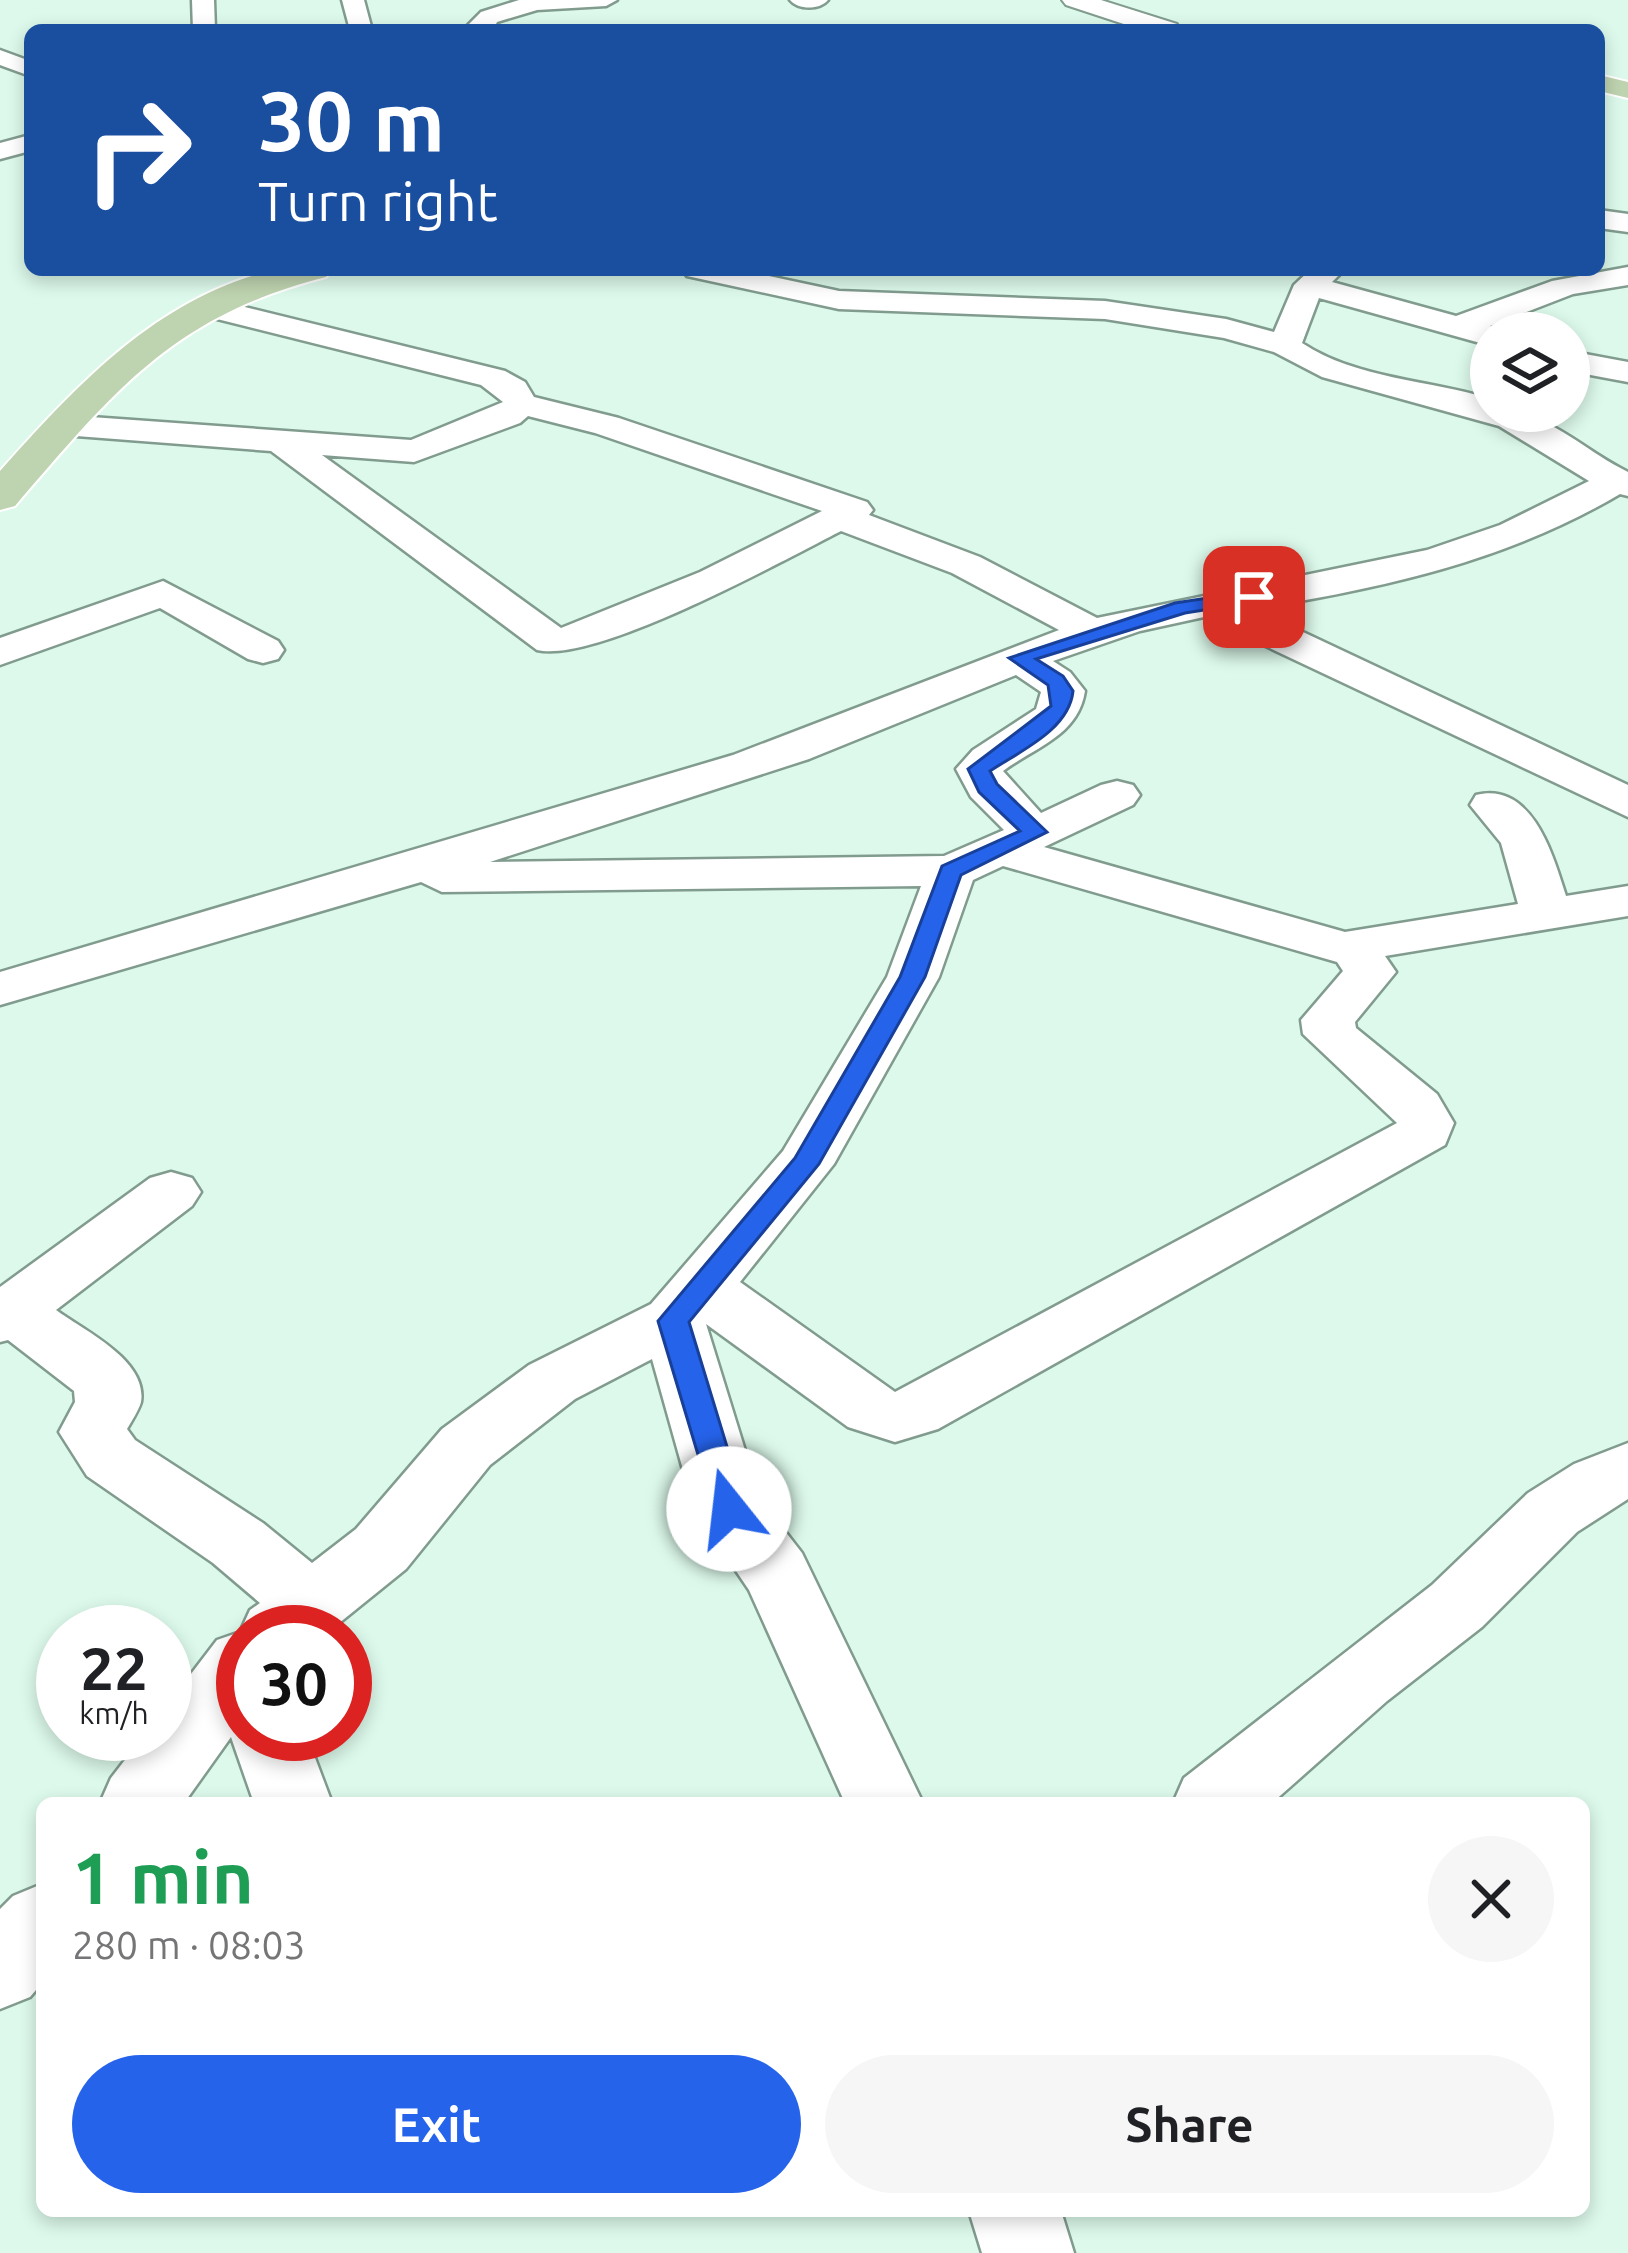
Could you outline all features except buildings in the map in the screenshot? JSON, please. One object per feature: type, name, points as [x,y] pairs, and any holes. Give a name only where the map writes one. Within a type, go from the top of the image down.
[{"type":"main road","points":[[0,497],[34,446],[104,379],[230,291],[290,276]]},
{"type":"street","points":[[480,24],[486,14],[507,6],[606,0]]},
{"type":"street","points":[[802,0],[818,0]]},
{"type":"street","points":[[1075,0],[1149,24]]},
{"type":"street","points":[[726,276],[839,300],[1105,310],[1226,329],[1285,345],[1313,364],[1504,416],[1543,434],[1573,458],[1622,483]]},
{"type":"street","points":[[1458,326],[1529,298],[1597,279],[1628,276]]},
{"type":"street","points":[[1285,345],[1319,278],[1470,330]]},
{"type":"street","points":[[204,306],[493,378],[512,388],[521,404],[607,425],[854,510],[714,580],[564,641],[552,641],[280,441]]},
{"type":"street","points":[[1590,365],[1628,372]]},
{"type":"street","points":[[34,446],[280,441],[413,451],[491,424],[521,404]]},
{"type":"street","points":[[0,989],[754,764],[1093,632],[1208,604],[1334,584],[1497,542],[1561,516],[1622,483]]},
{"type":"street","points":[[839,518],[966,565],[1093,632]]},
{"type":"street","points":[[0,652],[163,592],[263,650]]},
{"type":"street","points":[[1208,604],[1316,651],[1628,803]]},
{"type":"street","points":[[995,851],[987,787],[979,769],[1040,728],[1061,707],[1063,691],[1019,658]]},
{"type":"street","points":[[308,1605],[381,1549],[466,1448],[552,1382],[688,1304],[805,1164],[913,977],[995,851],[1117,795]]},
{"type":"street","points":[[1493,805],[1524,840],[1547,916]]},
{"type":"street","points":[[384,878],[995,851],[1354,948],[1628,901]]},
{"type":"street","points":[[688,1304],[871,1409],[895,1417],[915,1411],[1425,1132],[1426,1123],[1417,1107],[1330,1034],[1328,1020],[1370,972],[1354,948]]},
{"type":"street","points":[[171,1192],[7,1315],[105,1380],[108,1402],[92,1432],[111,1458],[238,1543],[283,1605]]},
{"type":"street","points":[[688,1304],[729,1509],[777,1574],[881,1797]]},
{"type":"street","points":[[1220,1797],[1278,1753],[1349,1688],[1457,1606],[1524,1534],[1583,1487],[1628,1469]]},
{"type":"street","points":[[144,1797],[216,1699]]},
{"type":"street","points":[[277,1761],[290,1797]]},
{"type":"street","points":[[0,1969],[36,1930]]},
{"type":"street","points":[[1017,2217],[1028,2253]]},
{"type":"route","points":[[729,1509],[674,1321],[805,1164],[913,977],[951,871],[1035,832],[987,787],[979,769],[1054,717],[1064,700],[1055,681],[1019,658],[1182,608],[1254,597]]}]
